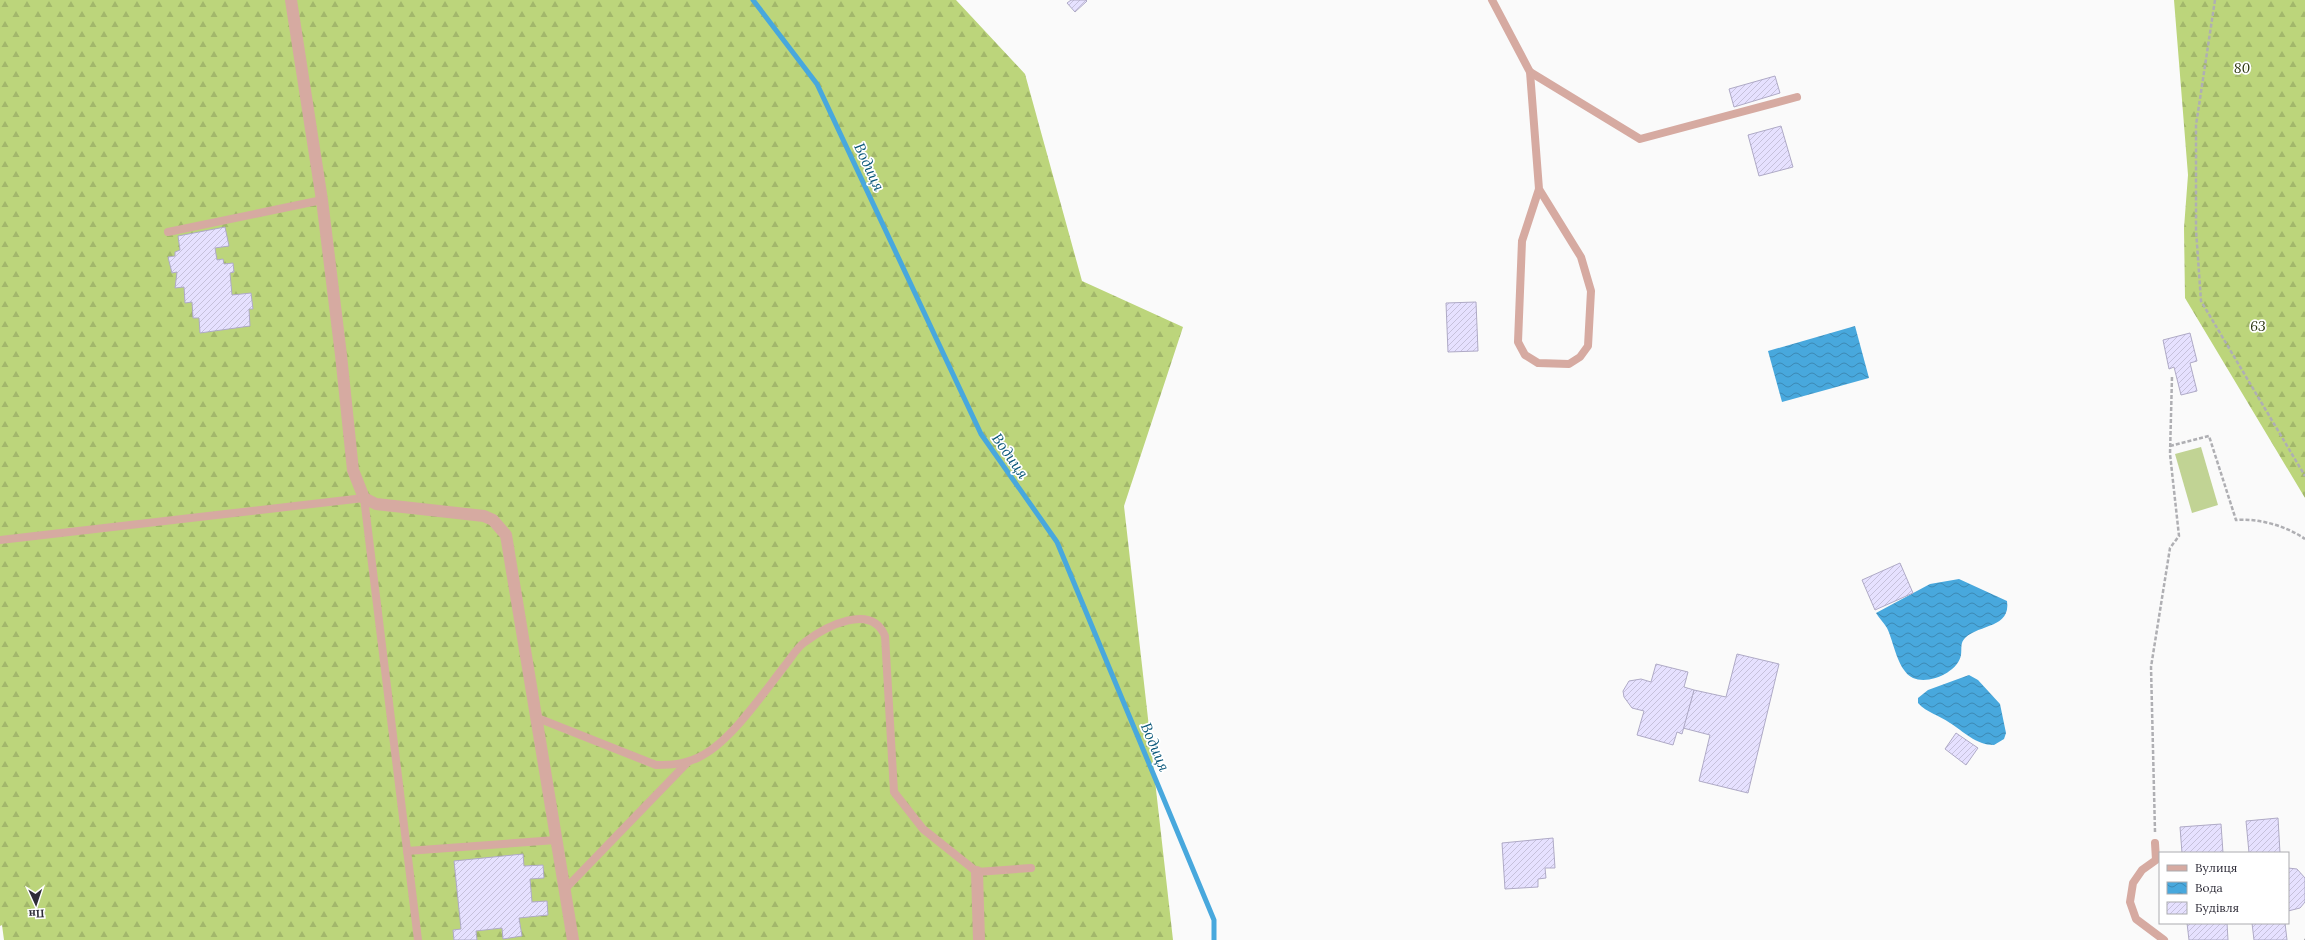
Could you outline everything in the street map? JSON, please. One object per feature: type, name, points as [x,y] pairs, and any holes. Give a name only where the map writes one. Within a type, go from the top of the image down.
[{"type":"street","points":[[291,0],[322,200],[353,470],[364,498],[376,504],[484,516],[493,520],[501,527],[506,535],[573,940]]},
{"type":"street","points":[[977,872],[979,940]]},
{"type":"lane","points":[[1492,0],[1530,72],[1539,188],[1522,241],[1518,342],[1525,355],[1538,363],[1569,364],[1580,357],[1588,346],[1591,291],[1581,257],[1539,188]]},
{"type":"lane","points":[[1530,72],[1640,139],[1797,97]]},
{"type":"lane","points":[[168,232],[322,200]]},
{"type":"lane","points":[[0,540],[364,498],[418,940]]},
{"type":"lane","points":[[535,717],[656,765],[673,765],[688,762],[704,755],[726,738],[804,643],[834,626],[856,618],[874,621],[881,626],[885,636],[894,792],[923,829],[977,872],[1031,868]]},
{"type":"lane","points":[[565,889],[688,762]]},
{"type":"lane","points":[[406,851],[556,840]]},
{"type":"lane","points":[[2155,843],[2156,860],[2142,870],[2133,883],[2130,902],[2136,919],[2149,930],[2164,938],[2164,940]]},
{"type":"path","points":[[2215,0],[2196,126],[2196,230],[2200,301],[2305,476]]},
{"type":"path","points":[[2155,843],[2151,667],[2170,548],[2179,536],[2170,446],[2172,377]]},
{"type":"path","points":[[2170,446],[2209,436],[2236,520],[2247,519],[2269,524],[2285,529],[2305,539]]},
{"type":"green space","points":[[0,0],[956,0],[1025,74],[1082,281],[1183,327],[1124,506],[1173,940],[4,940],[2,925],[0,926]]},
{"type":"green space","name":"80","points":[[2174,0],[2305,0],[2305,498],[2185,298],[2184,228],[2188,175]]},
{"type":"green space","points":[[2201,447],[2218,505],[2192,513],[2175,454]]},
{"type":"water","points":[[1855,326],[1869,378],[1782,402],[1768,351]]},
{"type":"water","points":[[1959,579],[2007,601],[2007,610],[1999,621],[1971,633],[1963,640],[1959,661],[1949,672],[1942,676],[1927,680],[1913,678],[1903,669],[1887,628],[1876,613],[1930,584]]},
{"type":"water","points":[[1969,675],[1978,680],[2000,704],[2006,733],[2004,739],[1994,745],[1981,743],[1970,737],[1918,703],[1918,698],[1928,690]]},
{"type":"building","points":[[1071,0],[1087,1],[1075,12],[1067,3]]},
{"type":"building","points":[[1775,76],[1780,93],[1734,107],[1729,89]]},
{"type":"building","points":[[1781,126],[1793,167],[1759,176],[1748,135]]},
{"type":"building","points":[[225,227],[229,246],[215,248],[217,260],[223,259],[224,264],[233,263],[234,272],[230,273],[232,295],[251,293],[253,309],[249,309],[250,326],[200,333],[199,318],[193,318],[192,302],[185,303],[184,287],[175,288],[177,272],[172,273],[168,257],[175,256],[175,252],[180,250],[178,236]]},
{"type":"building","points":[[1476,302],[1478,351],[1448,352],[1446,303]]},
{"type":"building","points":[[2190,333],[2197,361],[2190,363],[2197,391],[2181,395],[2174,367],[2169,369],[2163,340]]},
{"type":"building","points":[[1900,563],[1913,593],[1875,610],[1862,580]]},
{"type":"building","points":[[1737,654],[1779,664],[1748,793],[1699,781],[1710,735],[1683,728],[1694,690],[1726,697]]},
{"type":"building","points":[[1656,664],[1688,672],[1684,687],[1694,690],[1682,734],[1677,732],[1673,745],[1637,735],[1644,711],[1632,708],[1624,697],[1623,691],[1629,681],[1641,679],[1651,682]]},
{"type":"building","points":[[1956,733],[1978,748],[1966,765],[1945,749]]},
{"type":"building","points":[[2278,818],[2280,852],[2249,852],[2246,821]]},
{"type":"building","points":[[2221,824],[2223,852],[2182,852],[2180,827]]},
{"type":"building","points":[[1553,838],[1555,868],[1545,868],[1546,878],[1538,879],[1538,887],[1505,889],[1502,843]]},
{"type":"building","points":[[523,854],[524,866],[543,865],[544,878],[530,879],[532,902],[547,901],[548,915],[519,918],[522,936],[503,939],[502,928],[476,931],[477,940],[454,940],[453,930],[461,929],[454,861]]},
{"type":"building","points":[[2289,868],[2297,869],[2305,878],[2305,902],[2300,908],[2289,911]]},
{"type":"building","points":[[2187,924],[2227,924],[2228,940],[2189,940]]},
{"type":"building","points":[[2252,924],[2285,924],[2287,940],[2254,940]]},
{"type":"waterway","name":"Водиця","points":[[753,0],[817,84],[981,434],[1057,542],[1214,920],[1214,940]]},
{"type":"park label","name":"63","points":[[2258,326]]}]
